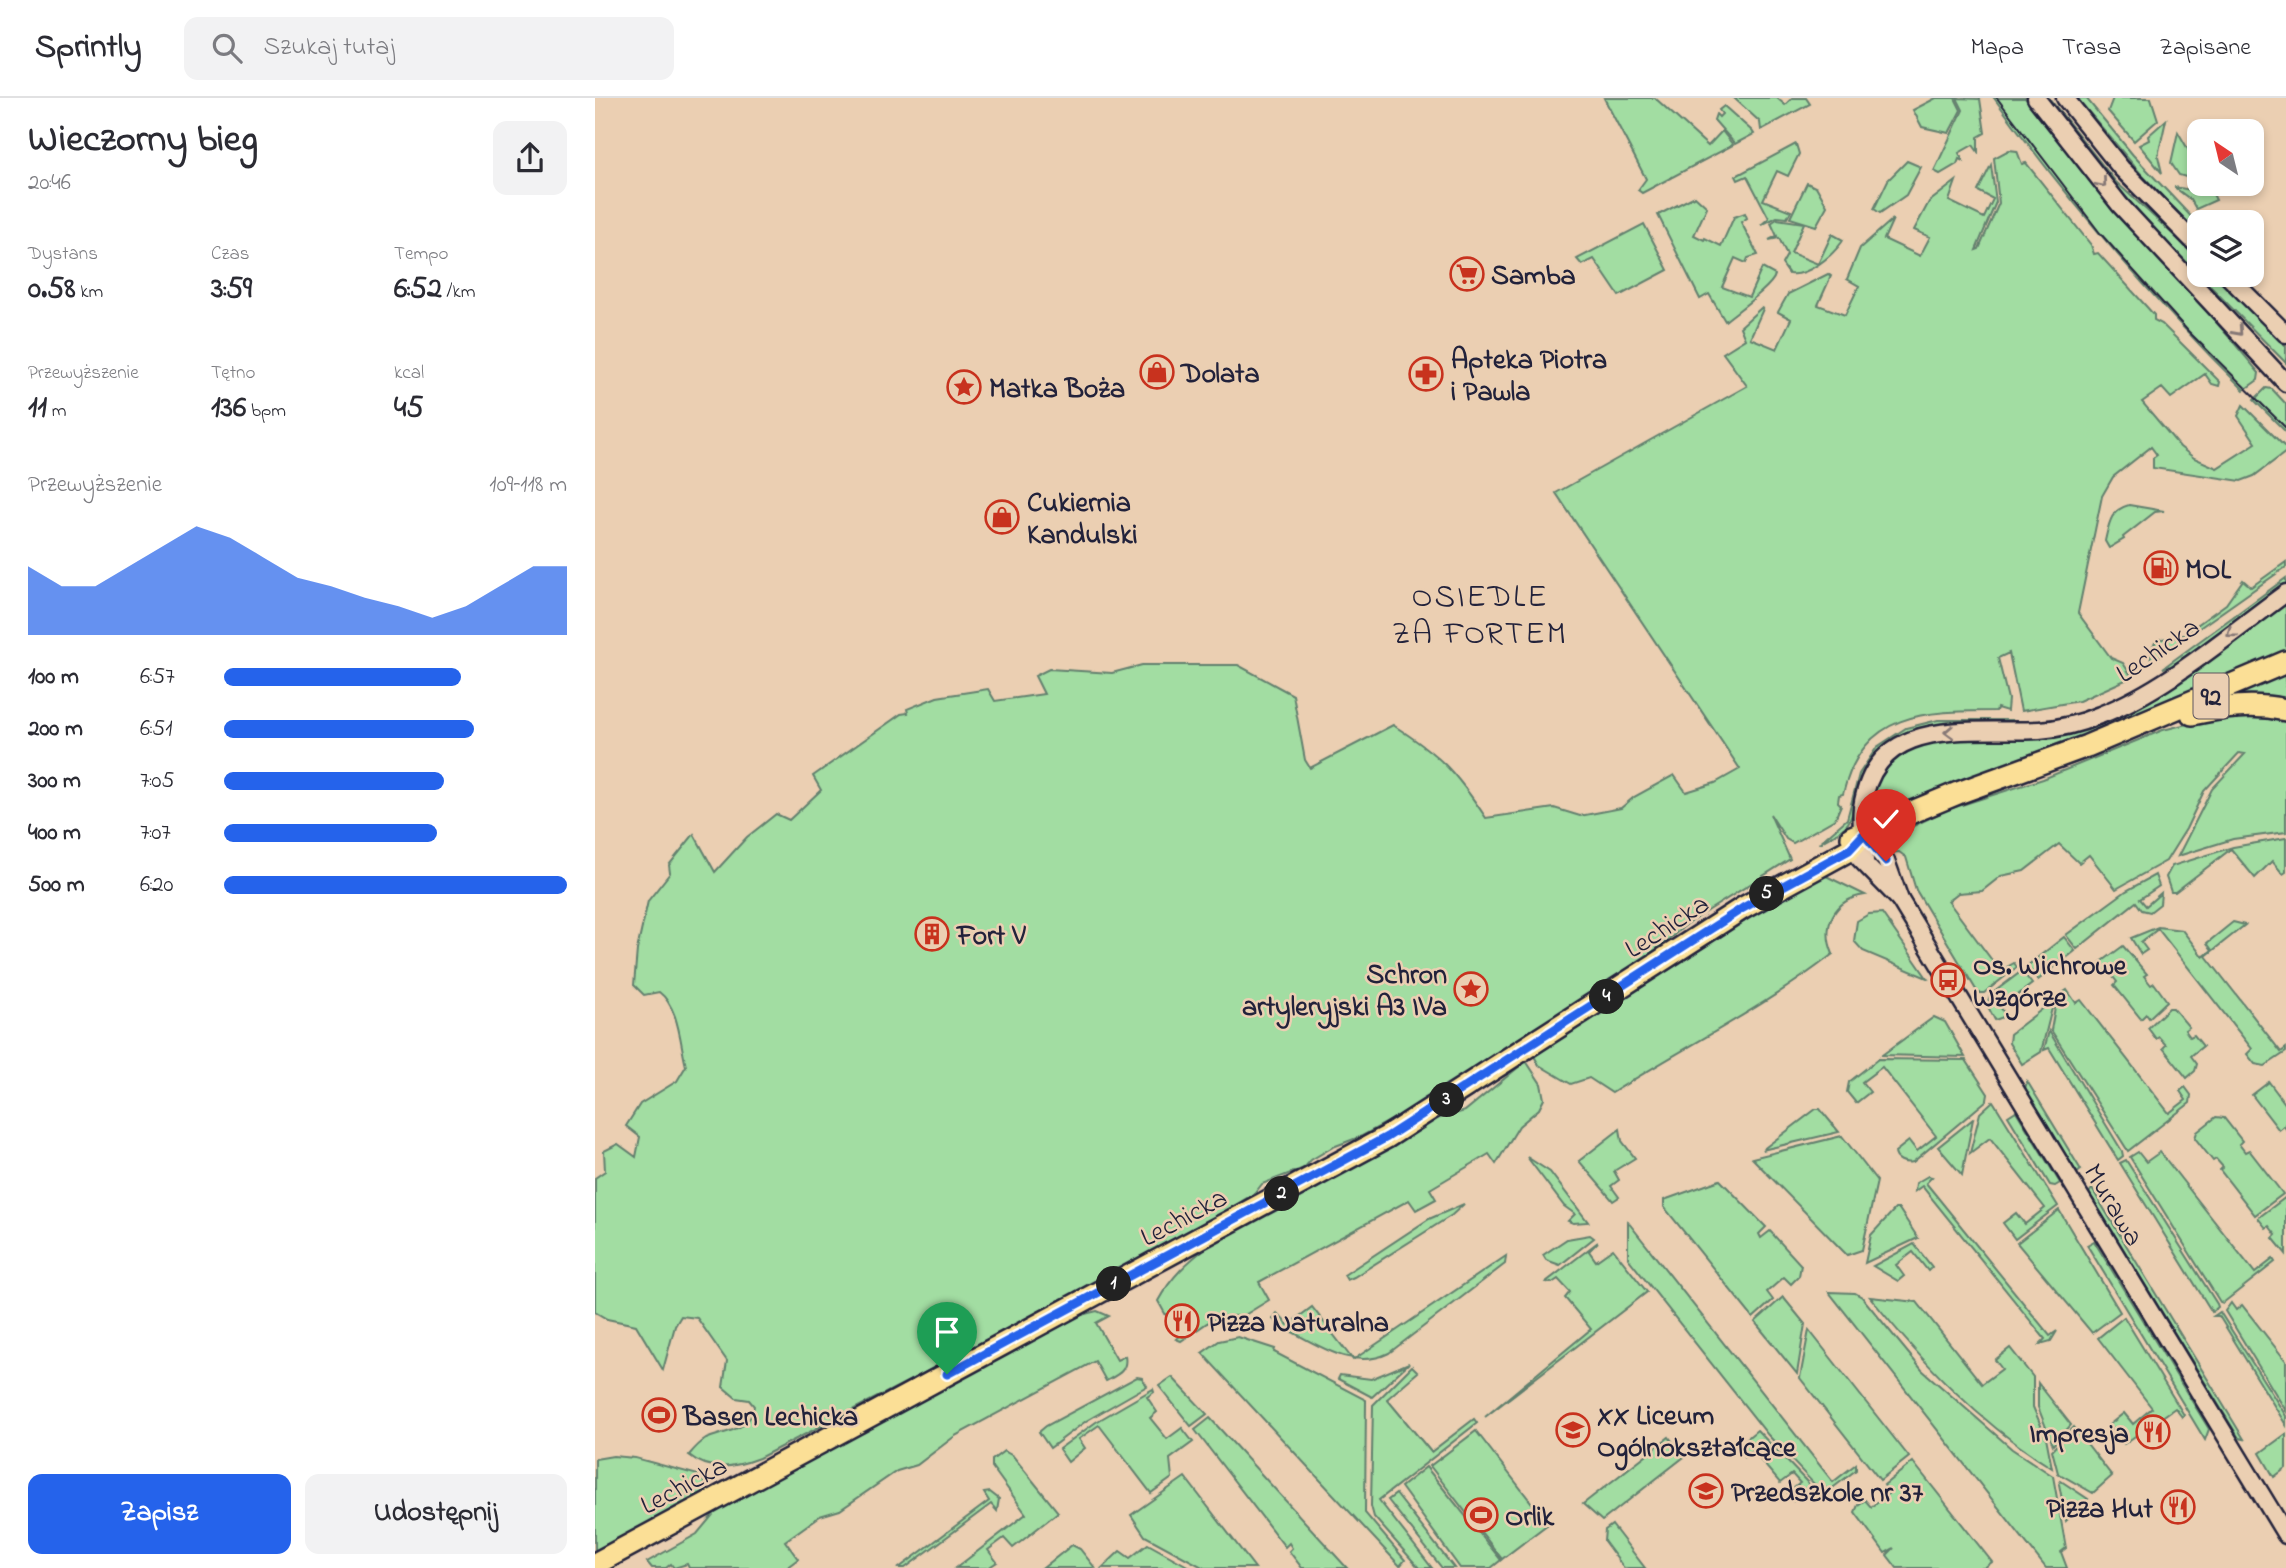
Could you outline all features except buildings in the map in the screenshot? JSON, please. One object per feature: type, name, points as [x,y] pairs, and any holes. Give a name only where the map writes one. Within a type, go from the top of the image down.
[{"type":"main road","name":"Lechicka","points":[[595,1564],[1387,1137],[1743,908],[1813,855],[1842,839],[1864,834],[1958,793],[2135,727],[2286,662]]},
{"type":"main road","points":[[2135,727],[2233,705],[2262,705],[2286,710]]},
{"type":"main road","name":"Lechicka","points":[[1743,908],[1857,856],[1864,834]]},
{"type":"street","points":[[2036,98],[2120,205],[2286,383]]},
{"type":"street","points":[[2065,98],[2121,168],[2187,235]]},
{"type":"street","points":[[2239,287],[2286,334]]},
{"type":"street","name":"Lechicka","points":[[1864,834],[1862,812],[1871,778],[1886,756],[1904,742],[1933,733],[2043,730],[2100,716],[2134,701],[2286,593]]},
{"type":"street","name":"Murawa","points":[[1864,834],[1886,861],[1900,900],[2286,1535]]},
{"type":"street","name":"Murawa","points":[[1857,856],[1885,888],[1900,900]]},
{"type":"green space","points":[[1604,98],[1655,98],[1708,146],[1722,131],[1733,145],[1642,193],[1638,190],[1646,179]]},
{"type":"green space","points":[[1734,98],[1777,98],[1785,105],[1792,98],[1806,98],[1810,104],[1761,130],[1760,122]]},
{"type":"green space","points":[[1936,98],[1955,98],[1961,110],[1949,133],[1922,127],[1913,110]]},
{"type":"green space","points":[[1957,98],[1980,99],[1985,133],[1978,137],[1978,152],[1973,145],[1959,153],[1963,161],[1959,159],[1957,164],[1940,174],[1934,171],[1963,110]]},
{"type":"green space","points":[[1994,98],[2025,98],[2082,169],[2259,373],[2258,380],[2244,390],[2177,321],[2082,213]]},
{"type":"green space","points":[[2045,98],[2049,98],[2116,182],[2187,247],[2187,263],[2143,218]]},
{"type":"green space","points":[[2077,98],[2086,98],[2133,155],[2187,212],[2187,222],[2141,174]]},
{"type":"green space","points":[[2113,98],[2151,98],[2158,120],[2134,141],[2108,111]]},
{"type":"green space","points":[[1724,106],[1754,134],[1735,144],[1714,120],[1716,114],[1719,117],[1722,114],[1719,110]]},
{"type":"green space","points":[[2166,120],[2158,156],[2162,173],[2139,145],[2149,140],[2148,136]]},
{"type":"green space","points":[[2178,132],[2187,148],[2187,177],[2179,175],[2171,163]]},
{"type":"green space","points":[[1796,144],[1799,154],[1788,176],[1777,171],[1763,200],[1791,211],[1787,218],[1777,217],[1761,225],[1769,218],[1747,176],[1738,180],[1736,176]]},
{"type":"green space","points":[[2009,150],[2017,151],[2022,164],[2026,163],[2091,245],[2094,254],[2098,253],[2154,315],[2154,320],[2162,324],[2220,382],[2219,386],[2212,384],[2205,374],[2171,398],[2162,388],[2142,402],[2180,447],[2194,458],[2217,468],[2256,443],[2238,416],[2243,405],[2286,448],[2286,452],[2254,476],[2241,481],[2153,468],[2153,458],[2157,455],[2151,447],[2113,477],[2102,496],[2078,613],[2111,658],[2123,663],[2132,677],[2079,701],[2021,711],[2009,653],[1998,658],[2008,699],[2007,711],[1997,708],[1996,711],[1922,715],[1900,721],[1881,731],[1865,746],[1852,767],[1843,794],[1839,795],[1838,802],[1841,805],[1835,819],[1793,843],[1786,839],[1770,814],[1790,859],[1687,924],[1646,958],[1417,1106],[1362,1136],[1333,1147],[1311,1160],[1304,1168],[1262,1184],[1255,1193],[1224,1212],[973,1348],[759,1458],[723,1467],[697,1461],[689,1455],[706,1439],[736,1429],[748,1421],[754,1406],[749,1400],[736,1398],[723,1387],[727,1361],[697,1318],[681,1316],[675,1326],[663,1370],[636,1325],[607,1319],[595,1312],[595,1178],[605,1171],[604,1151],[618,1144],[636,1157],[640,1137],[626,1126],[640,1104],[677,1081],[686,1066],[678,1026],[666,999],[659,992],[644,995],[634,985],[637,950],[648,901],[670,873],[669,865],[694,834],[715,872],[747,837],[776,814],[789,820],[821,790],[813,776],[901,714],[908,713],[907,709],[937,697],[988,689],[995,701],[1044,694],[1035,676],[1049,669],[1112,673],[1142,665],[1238,665],[1293,695],[1305,760],[1310,768],[1393,725],[1446,766],[1486,818],[1554,808],[1580,816],[1621,808],[1634,797],[1674,775],[1686,792],[1715,783],[1740,769],[1556,493],[1747,386],[1723,353],[1745,339],[1740,327],[1761,308],[1763,309],[1750,338],[1777,349],[1791,319],[1778,312],[1788,294],[1828,274],[1831,276],[1818,305],[1845,315],[1859,286],[1847,279],[1860,248],[1893,219],[1884,239],[1920,256],[1930,237],[1914,230],[1929,202],[1956,181],[1949,201],[1984,218],[1993,199],[1978,191],[1991,165],[1996,202],[1976,250],[1979,249],[1999,203],[1994,158]]},
{"type":"green space","points":[[1907,161],[1921,167],[1906,195],[1880,213],[1874,209],[1888,180]]},
{"type":"green space","points":[[1807,183],[1817,188],[1827,206],[1816,226],[1790,218]]},
{"type":"green space","points":[[2174,187],[2187,189],[2187,196],[2214,196],[2216,200],[2196,209],[2191,200]]},
{"type":"green space","points":[[1695,196],[1707,207],[1694,235],[1721,246],[1734,217],[1745,213],[1747,218],[1741,222],[1758,255],[1748,258],[1746,263],[1735,258],[1722,287],[1749,297],[1762,268],[1775,275],[1761,292],[1725,321],[1709,294],[1700,299],[1658,215]]},
{"type":"green space","points":[[1777,219],[1804,223],[1791,253],[1818,264],[1832,234],[1843,240],[1838,248],[1819,264],[1803,272],[1789,274],[1782,264],[1787,255],[1779,238],[1769,240],[1777,236],[1771,223]]},
{"type":"green space","points":[[1644,224],[1668,270],[1619,296],[1594,259],[1582,265],[1577,259]]},
{"type":"green space","points":[[2211,287],[2227,287],[2286,346],[2286,363]]},
{"type":"green space","points":[[2266,388],[2272,389],[2286,404],[2286,432],[2254,400]]},
{"type":"green space","points":[[2129,505],[2164,511],[2155,512],[2123,537],[2124,539],[2109,548],[2105,541],[2111,518],[2118,510]]},
{"type":"green space","points":[[2286,562],[2286,567],[2151,662],[2150,650],[2157,640],[2183,635],[2226,604],[2243,580],[2251,587]]},
{"type":"green space","points":[[2286,578],[2286,584],[2172,666],[2163,668]]},
{"type":"green space","points":[[2286,601],[2286,653],[2231,679],[2001,769],[1950,784],[1869,817],[1871,796],[1879,776],[1892,758],[1909,746],[1940,738],[2013,739],[2047,736],[2082,728],[2114,716],[2174,683]]},
{"type":"green space","points":[[2286,674],[2286,702],[2243,697],[2242,692]]},
{"type":"green space","points":[[2231,713],[2286,718],[2286,832],[2233,839],[2178,856],[2212,789],[2245,754],[2239,753],[2204,791],[2186,829],[2166,861],[2116,889],[2089,855],[2079,863],[2059,844],[2024,871],[2001,876],[1982,891],[1958,893],[1948,901],[2000,971],[2014,963],[2017,967],[1984,993],[1978,993],[1916,890],[1906,857],[1899,852],[1890,853],[1899,833],[1946,810],[2043,779],[2163,730]]},
{"type":"green space","points":[[1938,720],[2011,720],[2007,724],[1940,725],[1919,728],[1900,735],[1883,747],[1869,764],[1849,821],[1840,831],[1819,843],[1847,819],[1859,774],[1877,747],[1906,728]]},
{"type":"green space","points":[[2286,838],[2286,872],[2283,874],[2272,861],[2255,878],[2231,849],[2175,892],[2171,892],[2166,877],[2172,866],[2233,847]]},
{"type":"green space","points":[[1820,873],[1865,895],[1845,902],[1838,908],[1830,924],[1833,954],[1807,974],[1612,1093],[1589,1078],[1571,1084],[1539,1065],[1534,1056]]},
{"type":"green space","points":[[2155,875],[2159,886],[2140,899],[2146,906],[2161,893],[2160,904],[2150,912],[2142,910],[2136,902],[2077,949],[2066,935],[2126,891]]},
{"type":"green space","points":[[1882,913],[1927,978],[1863,951],[1854,941],[1857,921],[1869,914]]},
{"type":"green space","points":[[2233,922],[2245,925],[2206,956],[2281,1052],[2286,1048],[2286,1052],[2265,1066],[2255,1064],[2247,1054],[2252,1049],[2158,929],[2141,942],[2147,950],[2141,954],[2131,938],[2158,927],[2182,930],[2203,957],[2212,950],[2207,943]]},
{"type":"green space","points":[[2064,937],[2075,951],[2038,980],[2027,966]]},
{"type":"green space","points":[[2123,946],[2147,974],[2144,976],[2151,985],[2154,983],[2167,1001],[2149,1018],[2146,1014],[2141,1019],[2114,985],[2117,982],[2110,973],[2106,975],[2100,963]]},
{"type":"green space","points":[[2022,971],[2032,984],[2001,1008],[2006,1016],[1995,1020],[1987,1005],[1990,995]]},
{"type":"green space","points":[[2067,990],[2076,1003],[2081,1000],[2169,1113],[2186,1100],[2180,1091],[2185,1087],[2191,1095],[2190,1103],[2128,1151],[2051,1030],[2057,997]]},
{"type":"green space","points":[[2054,1000],[2041,1052],[2022,1064],[2009,1043],[2010,1034]]},
{"type":"green space","points":[[2169,1008],[2173,1008],[2189,1027],[2185,1030],[2190,1037],[2194,1035],[2203,1046],[2191,1056],[2197,1064],[2195,1071],[2187,1078],[2163,1048],[2166,1045],[2159,1037],[2156,1039],[2148,1028]]},
{"type":"green space","points":[[1934,1017],[1945,1022],[1965,1057],[1882,1055]]},
{"type":"green space","points":[[2049,1031],[2122,1151],[2123,1156],[2118,1160],[2049,1048],[2044,1050]]},
{"type":"green space","points":[[1878,1059],[1966,1060],[1988,1094],[1987,1100],[1913,1162],[1904,1162],[1895,1152],[1909,1141],[1917,1151],[1936,1136],[1882,1067],[1862,1082],[1870,1092],[1856,1103],[1847,1092],[1849,1082]]},
{"type":"green space","points":[[1526,1061],[1541,1084],[1544,1099],[1539,1109],[1519,1126],[1496,1164],[1489,1154],[1430,1189],[1436,1199],[1416,1210],[1409,1200],[1259,1282],[1269,1300],[1243,1316],[1226,1316],[1207,1323],[1181,1341],[1176,1339],[1197,1323],[1189,1310],[1168,1319],[1158,1301],[1174,1277],[1202,1251],[1432,1120],[1465,1111]]},
{"type":"green space","points":[[2027,1081],[2081,1170],[2077,1173],[2025,1089]]},
{"type":"green space","points":[[2269,1082],[2286,1105],[2286,1129],[2284,1126],[2279,1130],[2252,1095]]},
{"type":"green space","points":[[1993,1101],[2058,1206],[2015,1239],[2003,1223],[2016,1213],[2025,1224],[2045,1208],[1990,1138],[1970,1153],[1980,1113]]},
{"type":"green space","points":[[1816,1109],[1820,1109],[1839,1132],[1762,1150]]},
{"type":"green space","points":[[2016,1111],[2060,1183],[2055,1186],[2050,1185],[2008,1116]]},
{"type":"green space","points":[[2216,1117],[2224,1118],[2242,1141],[2239,1144],[2245,1152],[2249,1150],[2283,1194],[2255,1215],[2220,1170],[2223,1167],[2216,1159],[2213,1161],[2195,1138],[2197,1132]]},
{"type":"green space","points":[[1973,1119],[1962,1175],[1938,1147]]},
{"type":"green space","points":[[1620,1129],[1622,1141],[1635,1158],[1614,1171],[1619,1180],[1611,1186],[1619,1197],[1613,1201],[1579,1161]]},
{"type":"green space","points":[[1842,1136],[1877,1181],[1862,1250],[1847,1255],[1752,1158]]},
{"type":"green space","points":[[2138,1152],[2146,1162],[2160,1152],[2255,1273],[2273,1259],[2275,1262],[2223,1303],[2220,1302],[2130,1157]]},
{"type":"green space","points":[[1527,1157],[1550,1172],[1588,1222],[1568,1221],[1575,1214],[1564,1206]]},
{"type":"green space","points":[[2126,1160],[2217,1304],[2218,1307],[2212,1312],[2120,1163]]},
{"type":"green space","points":[[1928,1176],[1932,1177],[1926,1183],[2050,1336],[2057,1331],[2051,1341],[2040,1344],[2045,1339],[1922,1186],[1915,1191],[1916,1183]]},
{"type":"green space","points":[[1720,1180],[1766,1227],[1759,1234],[1761,1238],[1770,1231],[1801,1265],[1799,1276],[1791,1284],[1784,1277],[1767,1292],[1773,1300],[1753,1318],[1664,1207],[1664,1200]]},
{"type":"green space","points":[[2092,1189],[2244,1439],[2239,1438],[2089,1193]]},
{"type":"green space","points":[[2286,1197],[2286,1254],[2273,1238],[2276,1235],[2269,1226],[2266,1228],[2258,1218]]},
{"type":"green space","points":[[1464,1204],[1452,1215],[1347,1280],[1344,1275],[1429,1219]]},
{"type":"green space","points":[[1895,1209],[1899,1209],[1918,1238],[1865,1263],[1871,1235]]},
{"type":"green space","points":[[2059,1210],[2120,1312],[2092,1333],[2017,1243]]},
{"type":"green space","points":[[1628,1222],[1833,1482],[1856,1464],[1856,1470],[1830,1490],[1815,1485],[1768,1435],[1628,1258]]},
{"type":"green space","points":[[1590,1235],[1594,1238],[1560,1265],[1546,1260],[1543,1255],[1567,1239]]},
{"type":"green space","points":[[2094,1241],[2209,1429],[2205,1440],[2087,1245]]},
{"type":"green space","points":[[1598,1242],[1589,1251],[1596,1261],[1613,1249],[1647,1292],[1485,1417],[1591,1329],[1565,1298],[1570,1292],[1558,1279],[1552,1283],[1546,1282]]},
{"type":"green space","points":[[1914,1244],[1932,1267],[1928,1271],[1913,1252],[1896,1265],[1904,1276],[1898,1281],[1873,1266]]},
{"type":"green space","points":[[1506,1256],[1505,1264],[1389,1353],[1375,1358],[1356,1358]]},
{"type":"green space","points":[[1829,1292],[1855,1293],[1862,1297],[1922,1370],[2012,1449],[2053,1476],[2066,1548],[2061,1552],[2067,1568],[2046,1568]]},
{"type":"green space","points":[[1783,1297],[1805,1324],[1797,1374],[1755,1322]]},
{"type":"green space","points":[[1870,1297],[1917,1302],[1982,1384],[2002,1369],[1995,1360],[2010,1348],[2033,1377],[2033,1407],[2046,1437],[2052,1468],[1976,1412],[1931,1368]]},
{"type":"green space","points":[[2231,1303],[2236,1310],[2242,1305],[2286,1361],[2286,1411],[2225,1311]]},
{"type":"green space","points":[[1312,1307],[1351,1358],[1319,1346],[1279,1325],[1273,1319],[1277,1313],[1288,1325]]},
{"type":"green space","points":[[1097,1311],[1109,1316],[1096,1323],[1117,1360],[1125,1356],[1125,1365],[1121,1372],[1106,1381],[1095,1361],[955,1436],[917,1465],[897,1471],[840,1510],[820,1516],[785,1541],[798,1559],[786,1568],[689,1568],[687,1564],[674,1568],[671,1564],[666,1568],[652,1568],[647,1562],[697,1534],[721,1505],[1081,1315]]},
{"type":"green space","points":[[2220,1312],[2286,1416],[2286,1425],[2219,1316],[2214,1316]]},
{"type":"green space","points":[[2124,1317],[2184,1415],[2182,1417],[2175,1408],[2124,1444],[2109,1425],[2124,1413],[2133,1424],[2152,1408],[2098,1338]]},
{"type":"green space","points":[[1809,1330],[1909,1457],[1880,1480],[1800,1378]]},
{"type":"green space","points":[[1238,1337],[1275,1349],[1274,1352],[1366,1400],[1365,1513],[1405,1560],[1400,1566],[1202,1353],[1219,1341]]},
{"type":"green space","points":[[1409,1363],[1372,1397],[1338,1379],[1340,1375],[1371,1379]]},
{"type":"green space","points":[[1412,1366],[1418,1372],[1387,1399],[1431,1452],[1474,1419],[1477,1423],[1379,1500],[1432,1568],[1419,1568],[1374,1517],[1371,1506],[1373,1405]]},
{"type":"green space","points":[[1137,1377],[1142,1378],[1147,1386],[1086,1421],[1050,1448],[1039,1432],[1046,1426]]},
{"type":"green space","points":[[1172,1377],[1207,1414],[1191,1426],[1159,1386]]},
{"type":"green space","points":[[2038,1383],[2071,1425],[2053,1445],[2038,1407]]},
{"type":"green space","points":[[1153,1389],[1154,1392],[1147,1397],[1157,1412],[1150,1418],[1167,1439],[1182,1428],[1193,1442],[1170,1459],[1172,1478],[1151,1493],[1099,1425],[1079,1439],[1085,1448],[1068,1462],[1059,1449],[1096,1422]]},
{"type":"green space","points":[[1210,1418],[1347,1568],[1302,1568],[1289,1551],[1292,1548],[1289,1543],[1285,1547],[1195,1430]]},
{"type":"green space","points":[[2074,1427],[2112,1476],[2093,1493],[2058,1473],[2052,1450]]},
{"type":"green space","points":[[1757,1430],[1808,1483],[1808,1489],[1793,1501],[1788,1493],[1800,1483],[1792,1474],[1780,1483],[1752,1450],[1744,1457],[1739,1445]]},
{"type":"green space","points":[[1476,1431],[1548,1524],[1502,1559],[1430,1466]]},
{"type":"green space","points":[[2286,1434],[2286,1468],[2274,1477],[2260,1453]]},
{"type":"green space","points":[[1669,1437],[1684,1457],[1602,1521],[1583,1504]]},
{"type":"green space","points":[[1004,1451],[1013,1456],[1058,1512],[1013,1548],[1004,1538],[988,1550],[997,1562],[988,1568],[956,1568],[1026,1514],[992,1467],[992,1460]]},
{"type":"green space","points":[[613,1456],[635,1458],[702,1476],[706,1488],[703,1494],[595,1551],[595,1459]]},
{"type":"green space","points":[[1913,1462],[1992,1562],[1984,1568],[1897,1568],[1887,1555],[1894,1548],[1885,1553],[1855,1512],[1858,1505],[1865,1500],[1871,1507],[1889,1493],[1884,1485]]},
{"type":"green space","points":[[1426,1467],[1501,1560],[1491,1568],[1460,1568],[1401,1487]]},
{"type":"green space","points":[[1185,1477],[1255,1568],[1204,1568],[1145,1536],[1131,1515]]},
{"type":"green space","points":[[2061,1481],[2088,1499],[2066,1521],[2059,1484]]},
{"type":"green space","points":[[990,1492],[999,1499],[997,1511],[991,1504],[905,1568],[899,1568],[989,1501],[984,1493]]},
{"type":"green space","points":[[1396,1494],[1454,1568],[1442,1568],[1388,1500]]},
{"type":"green space","points":[[1612,1525],[1645,1568],[1624,1568],[1604,1541],[1605,1530]]},
{"type":"green space","points":[[1148,1544],[1191,1568],[1102,1568],[1120,1551],[1130,1558]]},
{"type":"green space","points":[[1072,1545],[1080,1549],[1095,1568],[1043,1568]]},
{"type":"tram line","points":[[1997,98],[2100,233],[2188,331],[2286,428]]},
{"type":"place","name":"Samba","points":[[1467,274]]},
{"type":"place","name":"Dolata","points":[[1157,372]]},
{"type":"place","name":"Apteka Piotra i Pawla","points":[[1426,374]]},
{"type":"place","name":"Matka Boża","points":[[964,387]]},
{"type":"place","name":"Cukiernia Kandulski","points":[[1002,517]]},
{"type":"place","name":"MOL","points":[[2161,568]]},
{"type":"place","name":"Fort V","points":[[932,934]]},
{"type":"place","name":"Os. Wichrowe Wzgórze","points":[[1948,980]]},
{"type":"place","name":"Schron artyleryjski A3 IVa","points":[[1471,989]]},
{"type":"place","name":"Pizza Naturalna","points":[[1182,1321]]},
{"type":"place","name":"Basen Lechicka","points":[[659,1415]]},
{"type":"place","name":"XX Liceum Ogólnokształcące","points":[[1573,1430]]},
{"type":"place","name":"Impresja","points":[[2153,1432]]},
{"type":"place","name":"Przedszkole nr 37","points":[[1706,1491]]},
{"type":"place","name":"Pizza Hut","points":[[2178,1507]]},
{"type":"place","name":"Orlik","points":[[1481,1515]]},
{"type":"district","name":"OSIEDLE ZA FORTEM","points":[[1480,614]]},
{"type":"route","points":[[947,1374],[1387,1137],[1743,908],[1849,850],[1864,834],[1881,851],[1886,861]]}]
